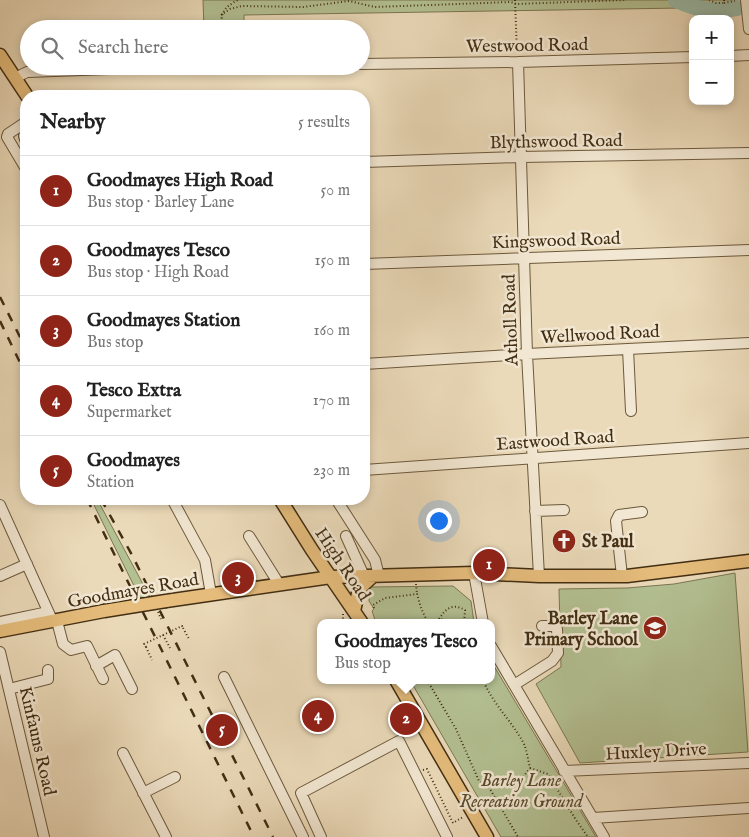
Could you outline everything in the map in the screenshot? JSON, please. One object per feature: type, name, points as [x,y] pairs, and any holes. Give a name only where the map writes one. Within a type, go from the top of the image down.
[{"type":"main road","points":[[0,55],[23,90]]},
{"type":"main road","name":"High Road","points":[[284,505],[331,577],[348,611],[357,619]]},
{"type":"main road","name":"Goodmayes Road","points":[[0,631],[53,618],[331,577],[474,573],[538,576],[622,576],[749,561]]},
{"type":"main road","points":[[348,611],[359,589],[372,576]]},
{"type":"main road","points":[[398,684],[487,837]]},
{"type":"street","points":[[746,0],[749,29]]},
{"type":"street","points":[[734,56],[749,56]]},
{"type":"street","name":"Westwood Road","points":[[370,64],[689,57]]},
{"type":"street","name":"Atholl Road","points":[[518,62],[527,354],[538,576]]},
{"type":"street","points":[[15,78],[22,75]]},
{"type":"street","points":[[20,126],[6,137],[20,160]]},
{"type":"street","name":"Blythswood Road","points":[[370,162],[749,153]]},
{"type":"street","name":"Kingswood Road","points":[[370,264],[749,250]]},
{"type":"street","name":"Wellwood Road","points":[[370,364],[749,343]]},
{"type":"street","points":[[628,349],[631,411]]},
{"type":"street","name":"Eastwood Road","points":[[370,470],[749,443]]},
{"type":"street","points":[[0,505],[53,618],[63,644],[71,650],[87,646],[103,679]]},
{"type":"street","points":[[175,505],[205,560],[211,594]]},
{"type":"street","points":[[340,505],[375,560],[372,576]]},
{"type":"street","points":[[535,511],[564,510]]},
{"type":"street","points":[[622,576],[616,521],[619,515],[642,512]]},
{"type":"street","points":[[249,536],[279,584]]},
{"type":"street","points":[[346,536],[372,576]]},
{"type":"street","points":[[0,576],[27,564]]},
{"type":"street","points":[[474,573],[482,619]]},
{"type":"street","points":[[0,622],[53,618]]},
{"type":"street","points":[[514,685],[552,661],[558,653],[557,629],[555,626],[542,626]]},
{"type":"street","name":"Kinfauns Road","points":[[0,652],[44,837]]},
{"type":"street","points":[[495,653],[604,837]]},
{"type":"street","points":[[96,666],[115,655],[132,689]]},
{"type":"street","points":[[9,689],[48,679],[48,670]]},
{"type":"street","points":[[224,677],[303,837]]},
{"type":"street","points":[[321,837],[300,793],[402,740],[447,837]]},
{"type":"street","points":[[123,753],[166,837]]},
{"type":"street","name":"Huxley Drive","points":[[564,771],[749,763]]},
{"type":"street","points":[[142,793],[175,777]]},
{"type":"street","points":[[593,818],[749,808]]},
{"type":"path","points":[[221,20],[221,15],[228,5],[238,0]]},
{"type":"path","points":[[515,0],[518,62]]},
{"type":"path","points":[[516,4],[522,0]]},
{"type":"path","points":[[221,15],[230,9],[242,6],[302,7],[349,1],[376,7],[625,0]]},
{"type":"path","points":[[709,0],[716,3],[735,1]]},
{"type":"path","points":[[374,608],[373,605],[385,598],[417,594],[426,619]]},
{"type":"path","points":[[439,619],[452,606],[465,610],[464,619]]},
{"type":"path","points":[[345,619],[348,611]]},
{"type":"path","points":[[152,660],[144,644],[182,626],[189,639]]},
{"type":"path","points":[[163,635],[170,648]]},
{"type":"path","points":[[429,684],[456,729],[479,780],[492,786],[508,786],[516,782],[530,768]]},
{"type":"path","points":[[485,684],[490,696],[524,746],[530,768]]},
{"type":"path","points":[[394,716],[402,740]]},
{"type":"path","points":[[530,768],[548,774],[588,837]]},
{"type":"path","points":[[422,771],[427,769],[453,823],[466,816]]},
{"type":"path","points":[[487,784],[518,837]]},
{"type":"green space","points":[[203,0],[736,0],[737,5],[688,9],[244,15],[244,20],[204,20]]},
{"type":"green space","points":[[94,505],[100,505],[150,597],[140,598]]},
{"type":"green space","name":"Barley Lane Primary School","points":[[735,573],[748,752],[580,763],[536,684],[561,667],[559,589],[627,588],[674,584]]},
{"type":"green space","points":[[453,586],[471,601],[473,619],[375,619],[372,611],[374,609],[369,601],[370,587]]},
{"type":"green space","name":"Barley Lane Recreation Ground","points":[[495,668],[596,837],[501,837],[412,684],[495,684]]},
{"type":"waterway","points":[[676,0],[706,10],[737,8]]},
{"type":"railway","points":[[0,297],[20,337]]},
{"type":"railway","points":[[0,321],[20,363]]},
{"type":"railway","points":[[90,505],[254,837]]},
{"type":"railway","points":[[104,505],[132,555],[273,837]]},
{"type":"place","name":"St Paul","points":[[564,541]]},
{"type":"place","name":"Goodmayes High Road","points":[[489,565]]},
{"type":"place","name":"Goodmayes Station","points":[[238,578]]},
{"type":"place","name":"Barley Lane Primary School","points":[[655,628]]},
{"type":"place","name":"Tesco Extra","points":[[318,716]]},
{"type":"place","name":"Goodmayes Tesco","points":[[406,719]]},
{"type":"place","name":"Goodmayes","points":[[222,730]]}]
